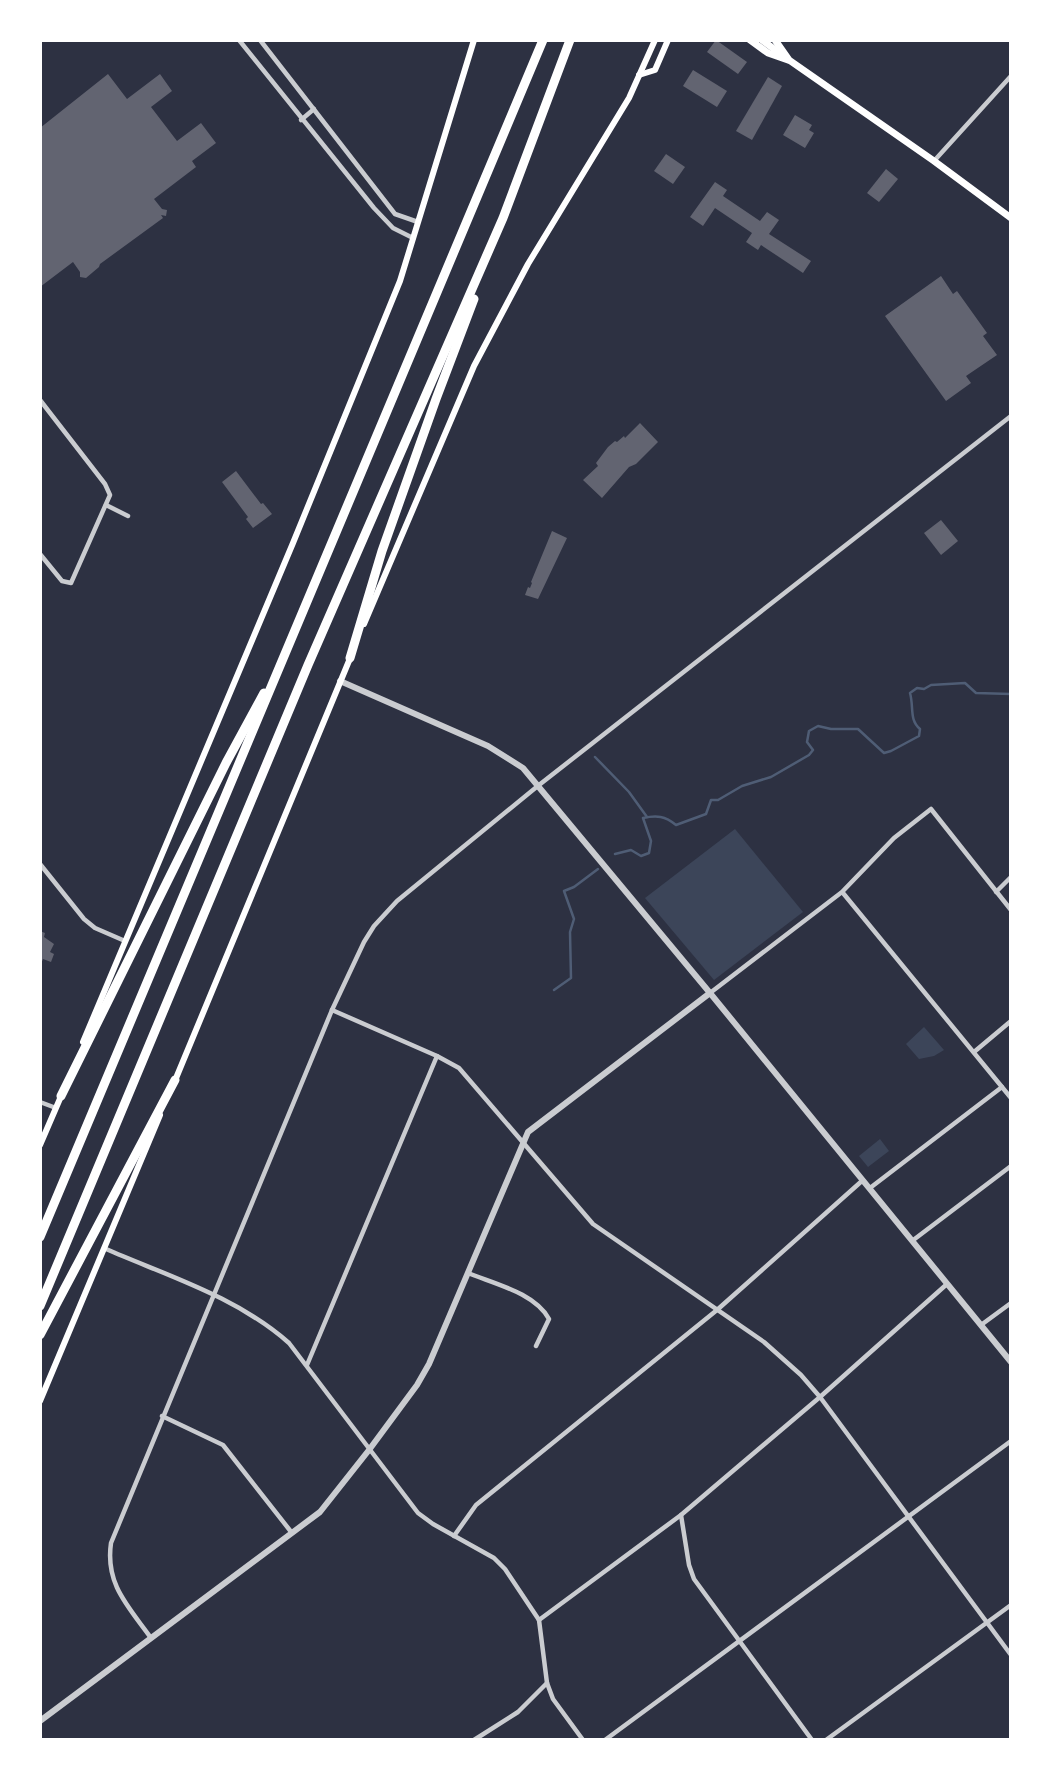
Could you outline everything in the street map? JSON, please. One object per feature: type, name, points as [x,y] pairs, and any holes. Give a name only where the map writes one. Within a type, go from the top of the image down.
[{"type":"highway","points":[[40,1237],[543,40]]},
{"type":"highway","points":[[350,658],[382,551],[570,40]]},
{"type":"highway","points":[[40,1306],[308,665],[503,218]]},
{"type":"highway","points":[[61,1096],[226,763],[288,648]]},
{"type":"highway","points":[[40,1335],[175,1080]]},
{"type":"main road","points":[[40,1145],[293,543],[394,294],[414,239],[474,40]]},
{"type":"main road","points":[[40,1401],[474,366],[516,284],[629,97],[655,40]]},
{"type":"main road","points":[[639,75],[654,70],[668,40]]},
{"type":"main road","points":[[750,40],[772,55],[789,60]]},
{"type":"main road","points":[[762,40],[1011,218]]},
{"type":"main road","points":[[775,40],[789,60]]},
{"type":"street","points":[[239,40],[374,208],[393,228],[414,239]]},
{"type":"street","points":[[260,40],[395,214],[419,223]]},
{"type":"street","points":[[934,161],[1011,76]]},
{"type":"street","points":[[301,120],[314,109]]},
{"type":"street","points":[[40,400],[105,484],[110,495],[71,583],[62,581],[40,554]]},
{"type":"street","points":[[151,1638],[118,1592],[111,1577],[108,1558],[118,1521],[332,1010],[364,942],[397,901],[539,785],[1011,416]]},
{"type":"street","points":[[106,505],[128,516]]},
{"type":"street","points":[[340,681],[498,750],[523,768],[1011,1362]]},
{"type":"street","points":[[40,1721],[320,1512],[423,1375],[528,1132],[842,892],[894,838],[931,809],[1011,910]]},
{"type":"street","points":[[40,864],[84,919],[95,928],[125,941]]},
{"type":"street","points":[[996,892],[1011,877]]},
{"type":"street","points":[[842,892],[1011,1098]]},
{"type":"street","points":[[332,1010],[459,1068],[593,1224],[778,1353],[820,1397],[1011,1655]]},
{"type":"street","points":[[974,1052],[1011,1021]]},
{"type":"street","points":[[307,1365],[437,1056]]},
{"type":"street","points":[[870,1188],[1002,1087]]},
{"type":"street","points":[[40,1102],[56,1108]]},
{"type":"street","points":[[912,1241],[1011,1166]]},
{"type":"street","points":[[454,1536],[476,1505],[717,1310],[863,1180]]},
{"type":"street","points":[[106,1249],[248,1312],[270,1326],[289,1343],[418,1513],[494,1558],[505,1569],[539,1620],[547,1683],[553,1699],[583,1740]]},
{"type":"street","points":[[467,1273],[535,1302],[544,1310],[550,1319],[536,1346]]},
{"type":"street","points":[[539,1620],[681,1515],[947,1284]]},
{"type":"street","points":[[981,1325],[1011,1303]]},
{"type":"street","points":[[162,1416],[223,1445],[292,1534]]},
{"type":"street","points":[[605,1740],[1011,1441]]},
{"type":"street","points":[[681,1515],[689,1565],[694,1579],[812,1740]]},
{"type":"street","points":[[826,1740],[1011,1605]]},
{"type":"street","points":[[474,1740],[518,1712],[547,1683]]},
{"type":"shaded area","points":[[735,829],[803,912],[714,980],[645,898]]},
{"type":"shaded area","points":[[924,1027],[944,1050],[934,1056],[919,1059],[906,1044]]},
{"type":"shaded area","points":[[880,1139],[889,1151],[868,1167],[859,1156]]},
{"type":"building","points":[[716,40],[747,62],[738,74],[707,52]]},
{"type":"building","points":[[693,70],[727,91],[717,107],[683,86]]},
{"type":"building","points":[[108,74],[127,99],[160,74],[172,91],[151,107],[177,141],[201,123],[216,143],[192,161],[196,167],[154,199],[162,209],[167,210],[166,216],[161,215],[163,218],[100,264],[86,278],[80,277],[80,272],[73,262],[40,287],[40,128]]},
{"type":"building","points":[[768,77],[782,86],[752,140],[736,131]]},
{"type":"building","points":[[795,115],[812,125],[809,130],[814,133],[805,148],[783,135]]},
{"type":"building","points":[[666,154],[685,167],[673,184],[654,171]]},
{"type":"building","points":[[886,169],[898,179],[879,202],[867,193]]},
{"type":"building","points":[[715,182],[727,190],[723,196],[760,221],[767,212],[779,220],[769,234],[811,261],[803,273],[761,245],[758,250],[746,242],[752,233],[715,208],[703,226],[690,217]]},
{"type":"building","points":[[941,276],[953,294],[957,291],[987,333],[983,336],[997,355],[966,376],[971,383],[946,401],[885,316]]},
{"type":"building","points":[[640,423],[658,442],[636,464],[629,467],[602,498],[583,480],[598,466],[596,463],[608,447],[624,436],[625,438]]},
{"type":"building","points":[[236,471],[272,514],[253,528],[222,482]]},
{"type":"building","points":[[941,520],[958,541],[941,555],[924,533]]},
{"type":"building","points":[[552,531],[567,538],[538,599],[525,595],[528,587],[530,588]]},
{"type":"building","points":[[40,931],[54,944],[50,952],[54,954],[51,962],[43,959],[40,966]]},
{"type":"waterway","points":[[615,854],[631,850],[641,856],[649,853],[651,841],[643,818],[661,817],[676,825],[706,814],[711,800],[718,800],[742,786],[771,777],[809,755],[813,750],[807,742],[809,731],[818,726],[858,729],[884,753],[919,736],[920,729],[913,717],[910,693],[917,688],[965,683],[976,693],[1011,694]]},
{"type":"waterway","points":[[595,757],[629,792],[647,817]]},
{"type":"waterway","points":[[554,990],[571,978],[570,932],[574,919],[564,891],[598,869]]}]
